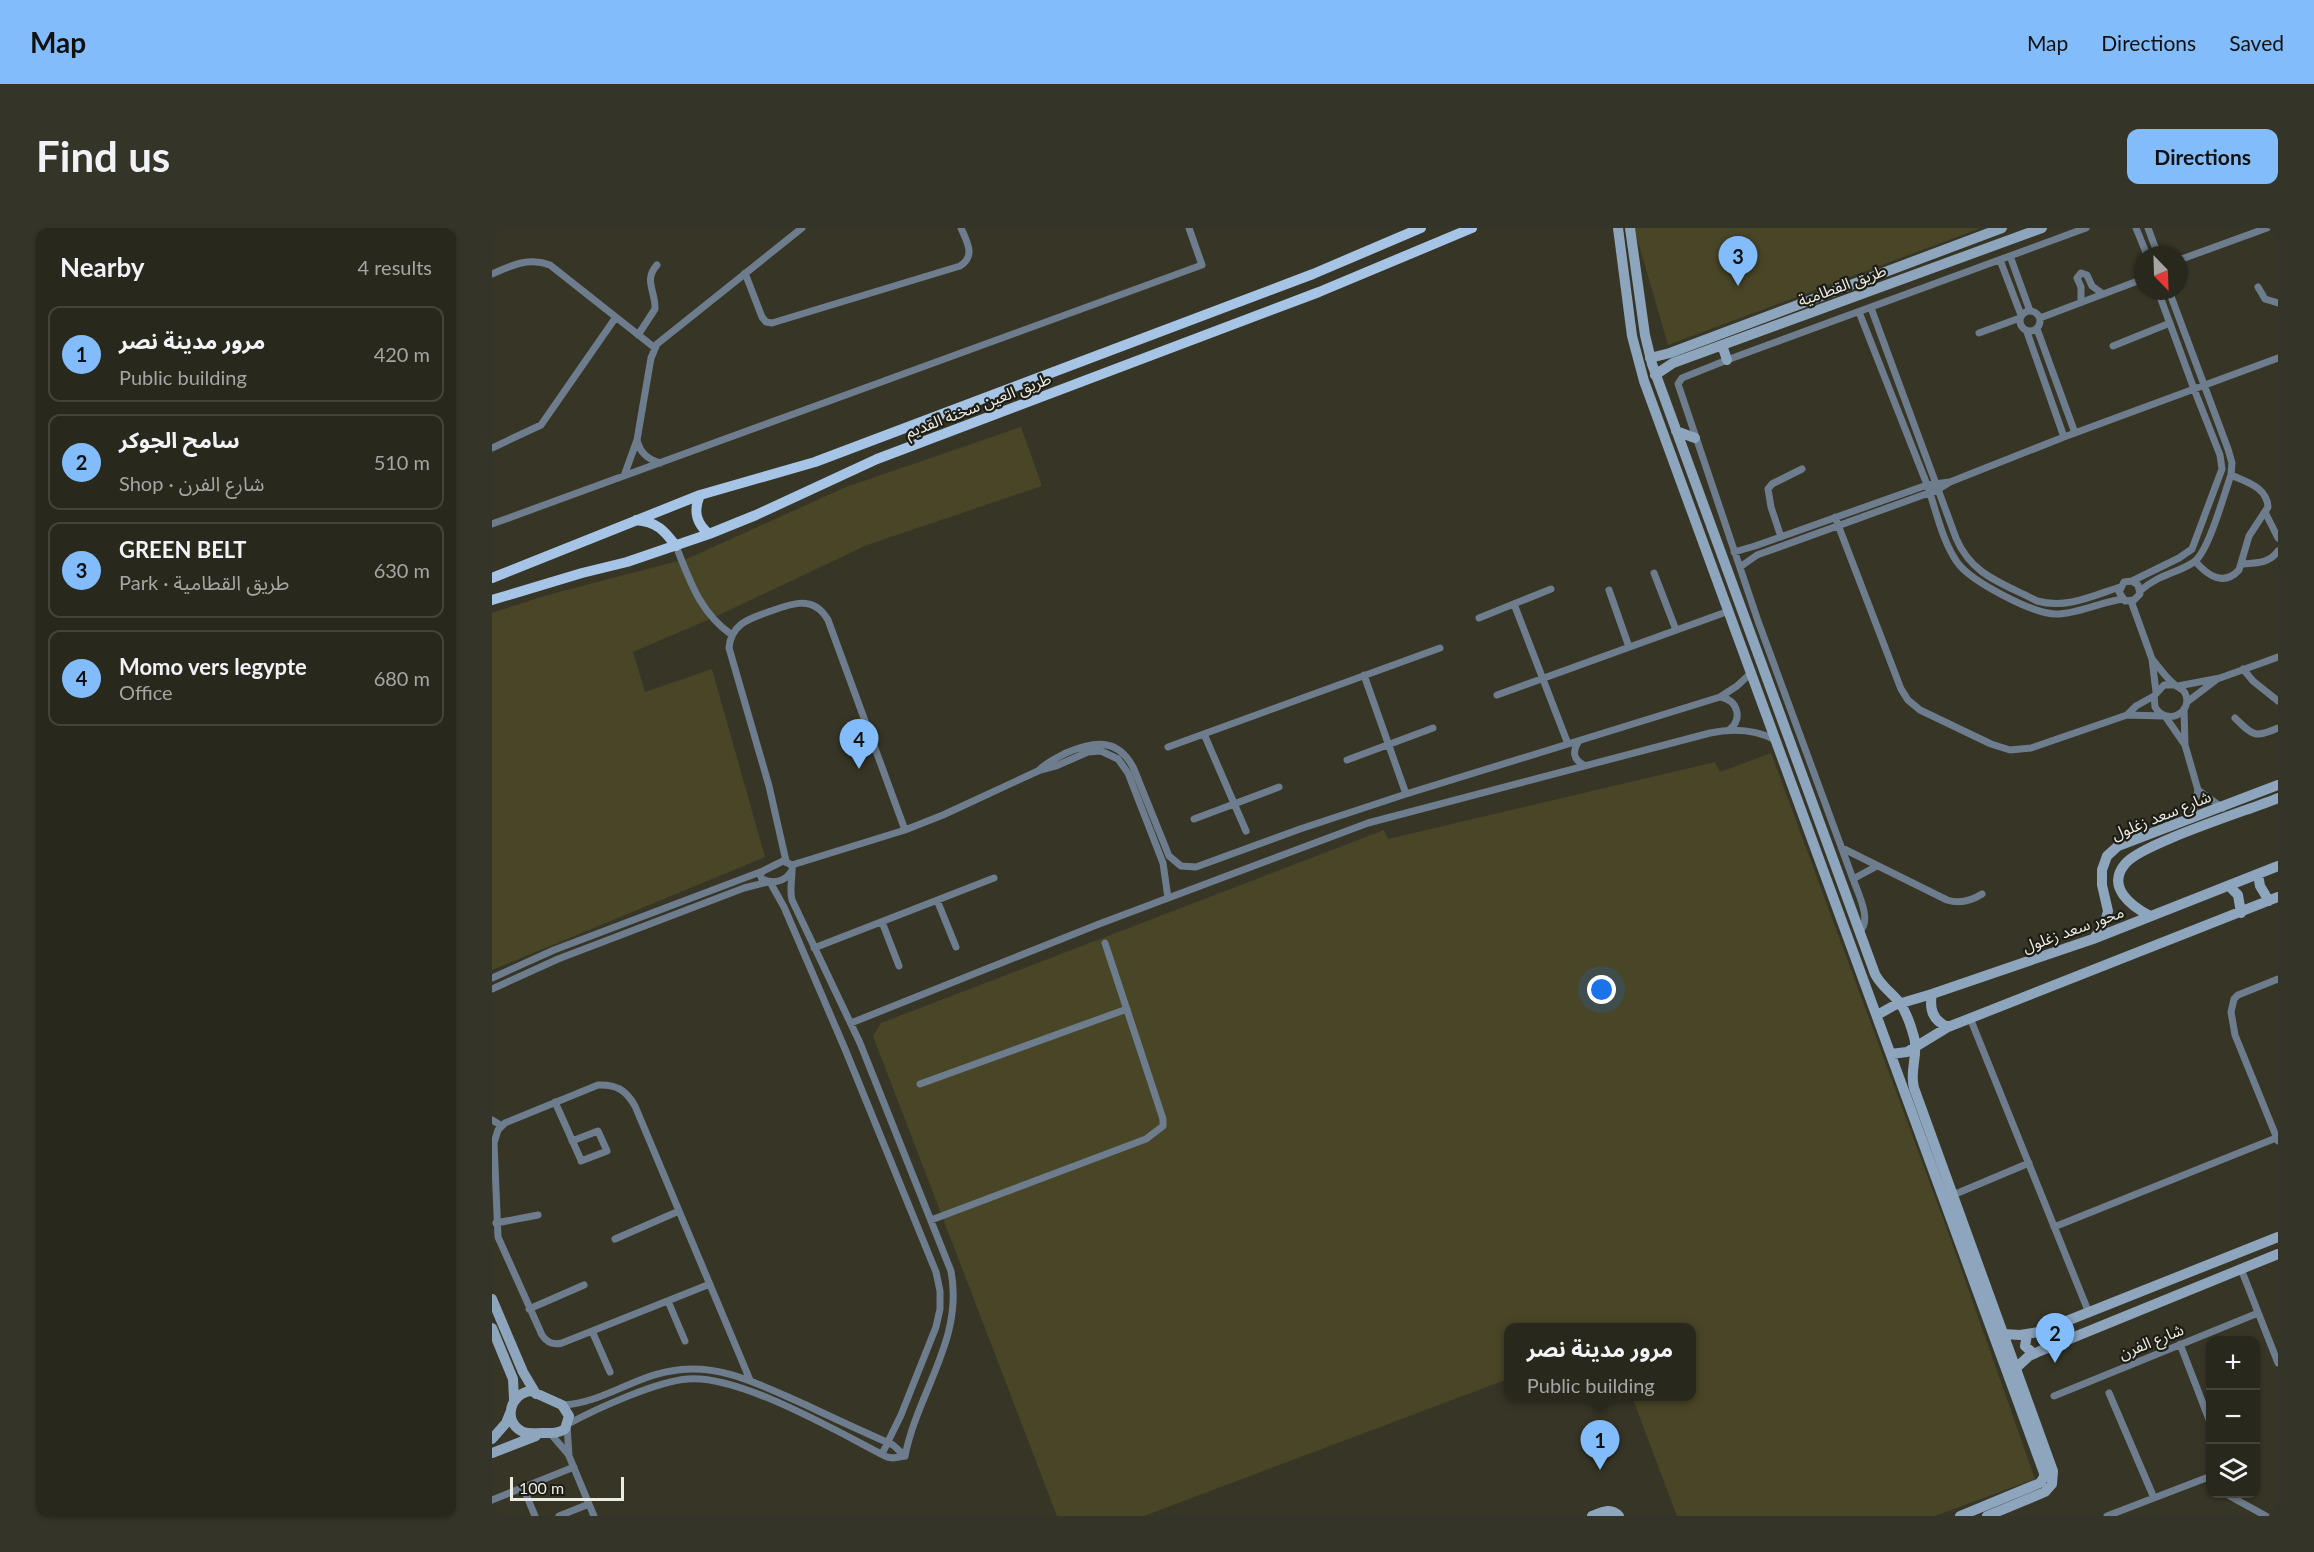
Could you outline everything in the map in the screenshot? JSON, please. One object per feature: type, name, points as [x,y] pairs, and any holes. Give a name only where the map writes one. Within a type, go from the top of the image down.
[{"type":"main road","name":"طريق العين سخنة القديم","points":[[492,578],[700,495],[833,455],[1313,274],[1421,228]]},
{"type":"main road","name":"طريق العين سخنة القديم","points":[[492,600],[676,546],[709,534],[756,515],[877,459],[1319,292],[1472,228]]},
{"type":"main road","points":[[1618,228],[1632,336],[1640,366],[2045,1475],[2040,1483],[1960,1516]]},
{"type":"main road","points":[[1630,228],[1650,358],[1655,375],[1877,978],[1900,1004],[1914,1035],[1916,1046],[1912,1083],[2054,1477],[2045,1492],[1999,1513],[1987,1516]]},
{"type":"main road","name":"طريق القطامية","points":[[1655,375],[1673,363],[2042,228]]},
{"type":"main road","points":[[1996,230],[1996,245]]},
{"type":"main road","name":"طريق القطامية","points":[[1650,358],[1670,353],[1996,230]]},
{"type":"main road","points":[[1722,345],[1727,360]]},
{"type":"main road","points":[[1676,431],[1695,438]]},
{"type":"main road","points":[[700,495],[696,512],[702,528],[709,534]]},
{"type":"main road","points":[[635,519],[656,524],[663,529],[676,546]]},
{"type":"main road","name":"شارع سعد زغلول","points":[[2093,939],[2107,917],[2108,906],[2102,879],[2103,862],[2112,850],[2278,785]]},
{"type":"main road","name":"شارع سعد زغلول","points":[[2150,916],[2133,908],[2127,902],[2118,883],[2124,864],[2141,852],[2278,798]]},
{"type":"main road","name":"محور سعد زغلول","points":[[1877,1015],[1900,1004],[2093,939],[2278,866]]},
{"type":"main road","points":[[1891,1053],[1907,1052],[1948,1027],[2274,899],[2260,886],[2258,874]]},
{"type":"main road","points":[[2229,886],[2238,895],[2241,913]]},
{"type":"main road","points":[[1932,994],[1932,1014],[1941,1024],[1948,1027]]},
{"type":"main road","points":[[2003,1334],[2027,1335],[2089,1313],[2278,1238]]},
{"type":"main road","points":[[2016,1368],[2034,1354],[2278,1254]]},
{"type":"main road","points":[[492,1299],[536,1394]]},
{"type":"main road","points":[[492,1328],[513,1380],[514,1399],[506,1423],[492,1439]]},
{"type":"main road","points":[[2027,1335],[2025,1346],[2034,1354]]},
{"type":"main road","points":[[513,1380],[522,1382],[525,1374]]},
{"type":"main road","points":[[497,1451],[548,1433],[561,1431],[568,1425],[568,1412],[562,1405],[526,1392],[514,1399]]},
{"type":"main road","points":[[510,1413],[514,1424],[523,1432],[548,1433]]},
{"type":"main road","points":[[492,1439],[503,1438],[505,1445],[497,1451]]},
{"type":"main road","points":[[1592,1516],[1606,1511],[1619,1516]]},
{"type":"street","points":[[624,476],[637,440],[651,358],[655,348],[663,338],[802,228]]},
{"type":"street","points":[[745,273],[764,320],[772,323],[960,267],[968,260],[969,254],[961,228]]},
{"type":"street","points":[[492,524],[1202,265],[1189,228]]},
{"type":"street","points":[[1860,931],[1864,927],[1865,918],[1853,879],[1734,552],[1678,388],[1679,380],[1727,360],[2086,228]]},
{"type":"street","points":[[2136,228],[2143,246]]},
{"type":"street","points":[[2148,228],[2155,246]]},
{"type":"street","points":[[2188,257],[2267,228]]},
{"type":"street","points":[[2010,256],[2030,311],[2040,318]]},
{"type":"street","points":[[2000,260],[2021,316],[2020,326],[2027,332],[2064,437]]},
{"type":"street","points":[[492,274],[522,262],[545,263],[559,270],[655,348]]},
{"type":"street","points":[[638,335],[655,309],[650,276],[657,265]]},
{"type":"street","points":[[2081,302],[2081,287],[2077,278],[2081,273],[2087,275],[2092,286],[2103,294]]},
{"type":"street","points":[[2040,318],[2134,282]]},
{"type":"street","points":[[2258,287],[2265,299],[2278,303]]},
{"type":"street","points":[[1933,492],[1961,550],[1975,568],[2037,601],[2062,605],[2120,587],[2127,581],[2132,581],[2179,558],[2192,549],[2222,462],[2161,300]]},
{"type":"street","points":[[1871,308],[1931,484],[1940,524],[1957,561],[1975,579],[2002,594],[2037,610],[2057,614],[2122,599],[2131,601],[2139,596],[2140,591],[2153,579],[2195,561],[2207,544],[2231,475],[2232,463],[2172,300]]},
{"type":"street","points":[[1979,333],[2030,311]]},
{"type":"street","points":[[1859,312],[1931,484]]},
{"type":"street","points":[[492,448],[541,425],[616,317]]},
{"type":"street","points":[[2040,318],[2037,329],[2075,433]]},
{"type":"street","points":[[2113,346],[2170,323]]},
{"type":"street","points":[[2027,332],[2037,329]]},
{"type":"street","points":[[1740,567],[1752,557],[1933,492],[1950,482],[2064,437],[2278,358]]},
{"type":"street","points":[[637,440],[640,449],[647,457],[661,463]]},
{"type":"street","points":[[1781,537],[1771,507],[1768,489],[1772,484],[1802,469]]},
{"type":"street","points":[[2195,561],[2203,570],[2217,579],[2224,579],[2235,574],[2241,564],[2249,536],[2265,512],[2268,502],[2263,493],[2252,484],[2231,475]]},
{"type":"street","points":[[1734,552],[1931,484],[1950,482]]},
{"type":"street","points":[[2265,512],[2278,538]]},
{"type":"street","points":[[1835,517],[1901,689],[1908,700],[1920,710],[1990,744],[2010,750],[2031,748],[2127,715],[2178,715],[2185,706],[2220,678]]},
{"type":"street","points":[[676,546],[704,608],[720,627],[732,635]]},
{"type":"street","points":[[2241,564],[2267,561],[2278,551]]},
{"type":"street","points":[[1654,573],[1676,630]]},
{"type":"street","points":[[2132,581],[2137,583],[2140,591]]},
{"type":"street","points":[[2002,594],[2007,585]]},
{"type":"street","points":[[2120,587],[2119,592],[2122,599]]},
{"type":"street","points":[[1479,618],[1551,589]]},
{"type":"street","points":[[1609,590],[1629,647]]},
{"type":"street","points":[[2131,601],[2152,659],[2155,707],[2185,745]]},
{"type":"street","points":[[905,830],[828,620],[821,610],[806,602],[794,603],[745,621],[732,635],[730,655],[790,866],[792,900],[860,1044],[951,1271],[953,1316],[950,1330],[915,1419],[906,1456]]},
{"type":"street","points":[[1514,604],[1569,744]]},
{"type":"street","points":[[1497,695],[1729,611]]},
{"type":"street","points":[[1168,747],[1440,648]]},
{"type":"street","points":[[2127,715],[2164,685],[2220,678],[2278,657]]},
{"type":"street","points":[[2152,659],[2184,691],[2185,745],[2198,790],[2186,834]]},
{"type":"street","points":[[2243,669],[2253,681],[2278,701]]},
{"type":"street","points":[[1038,771],[1053,759],[1089,744],[1101,744],[1119,750],[1131,764],[1166,851],[1176,864],[1196,867],[1291,832],[1406,794],[1720,697],[1737,687],[1752,672]]},
{"type":"street","points":[[1364,675],[1406,794]]},
{"type":"street","points":[[1720,697],[1731,701],[1737,712],[1735,724],[1729,730]]},
{"type":"street","points":[[2235,718],[2254,735],[2261,735],[2278,728]]},
{"type":"street","points":[[1347,760],[1433,728]]},
{"type":"street","points":[[850,1023],[1168,897],[1368,823],[1710,733],[1729,730],[1753,731],[1776,740]]},
{"type":"street","points":[[1204,734],[1246,831]]},
{"type":"street","points":[[1579,741],[1574,755],[1578,762],[1585,765]]},
{"type":"street","points":[[492,978],[554,950],[763,871],[790,866],[905,830],[1038,771],[1088,752],[1107,753],[1118,759],[1128,773],[1164,869],[1168,897]]},
{"type":"street","points":[[1194,819],[1279,787]]},
{"type":"street","points":[[2198,790],[2233,816]]},
{"type":"street","points":[[1842,848],[1956,902],[1975,899],[1983,894]]},
{"type":"street","points":[[1164,869],[1176,864]]},
{"type":"street","points":[[492,989],[558,959],[744,888],[785,879],[790,866]]},
{"type":"street","points":[[1853,879],[1878,866]]},
{"type":"street","points":[[763,871],[761,877],[769,882],[784,907],[845,1049],[936,1272],[940,1290],[940,1309],[936,1327],[882,1454]]},
{"type":"street","points":[[814,948],[994,878]]},
{"type":"street","points":[[937,900],[956,947]]},
{"type":"street","points":[[882,922],[899,966]]},
{"type":"street","points":[[931,1220],[1146,1139],[1163,1126],[1163,1119],[1105,942]]},
{"type":"street","points":[[2054,1227],[2277,1140],[2235,1035],[2231,1012],[2234,999],[2238,995],[2278,979]]},
{"type":"street","points":[[920,1084],[1127,1009]]},
{"type":"street","points":[[833,1021],[838,1013],[845,1014]]},
{"type":"street","points":[[1970,1018],[2089,1313]]},
{"type":"street","points":[[845,1049],[855,1049],[860,1044]]},
{"type":"street","points":[[710,1284],[562,1343],[552,1344],[542,1335],[502,1250],[496,1223],[494,1135],[502,1126],[598,1085],[609,1084],[620,1088],[629,1096],[679,1211],[710,1284],[750,1380]]},
{"type":"street","points":[[555,1102],[572,1141],[582,1161],[607,1151],[598,1131],[572,1141]]},
{"type":"street","points":[[492,1120],[502,1126]]},
{"type":"street","points":[[1953,1195],[2029,1163]]},
{"type":"street","points":[[615,1239],[679,1211]]},
{"type":"street","points":[[496,1223],[538,1215]]},
{"type":"street","points":[[2241,1269],[2278,1363]]},
{"type":"street","points":[[529,1309],[584,1286]]},
{"type":"street","points":[[668,1301],[685,1341]]},
{"type":"street","name":"شارع الفرن","points":[[2054,1396],[2258,1313]]},
{"type":"street","points":[[592,1331],[610,1372]]},
{"type":"street","points":[[2180,1344],[2206,1409]]},
{"type":"street","points":[[562,1405],[581,1403],[651,1375],[671,1370],[710,1370],[750,1380],[888,1443],[898,1448],[906,1456]]},
{"type":"street","points":[[569,1456],[568,1425],[586,1415],[669,1382],[706,1379],[762,1397],[806,1415],[882,1454],[893,1458],[906,1456]]},
{"type":"street","points":[[2109,1393],[2154,1498]]},
{"type":"street","points":[[581,1403],[579,1411],[586,1415]]},
{"type":"street","points":[[548,1433],[569,1456],[594,1516]]},
{"type":"street","points":[[492,1500],[574,1467]]},
{"type":"street","points":[[2107,1516],[2206,1478]]},
{"type":"street","points":[[523,1487],[535,1516]]},
{"type":"street","points":[[2233,1498],[2266,1516]]},
{"type":"street","points":[[559,1516],[589,1504]]},
{"type":"street","points":[[2246,1516],[2250,1508]]},
{"type":"shaded area","points":[[1634,228],[1981,228],[1668,345]]},
{"type":"shaded area","points":[[1021,427],[1042,486],[867,545],[717,616],[633,652],[645,692],[712,669],[765,857],[492,970],[492,613],[544,596],[689,558],[846,487]]},
{"type":"shaded area","points":[[1771,753],[1951,1240],[2035,1479],[1935,1516],[1677,1516],[1634,1401],[1696,1401],[1696,1323],[1504,1323],[1504,1381],[1144,1516],[1057,1516],[873,1036],[881,1023],[1384,830],[1388,839],[1715,762],[1720,772]]},
{"type":"place","name":"GREEN BELT","points":[[1738,286]]},
{"type":"place","name":"Momo vers legypte","points":[[859,769]]},
{"type":"place","name":"سامح الجوكر","points":[[2055,1363]]},
{"type":"place","name":"مرور مدينة نصر","points":[[1600,1470]]}]
